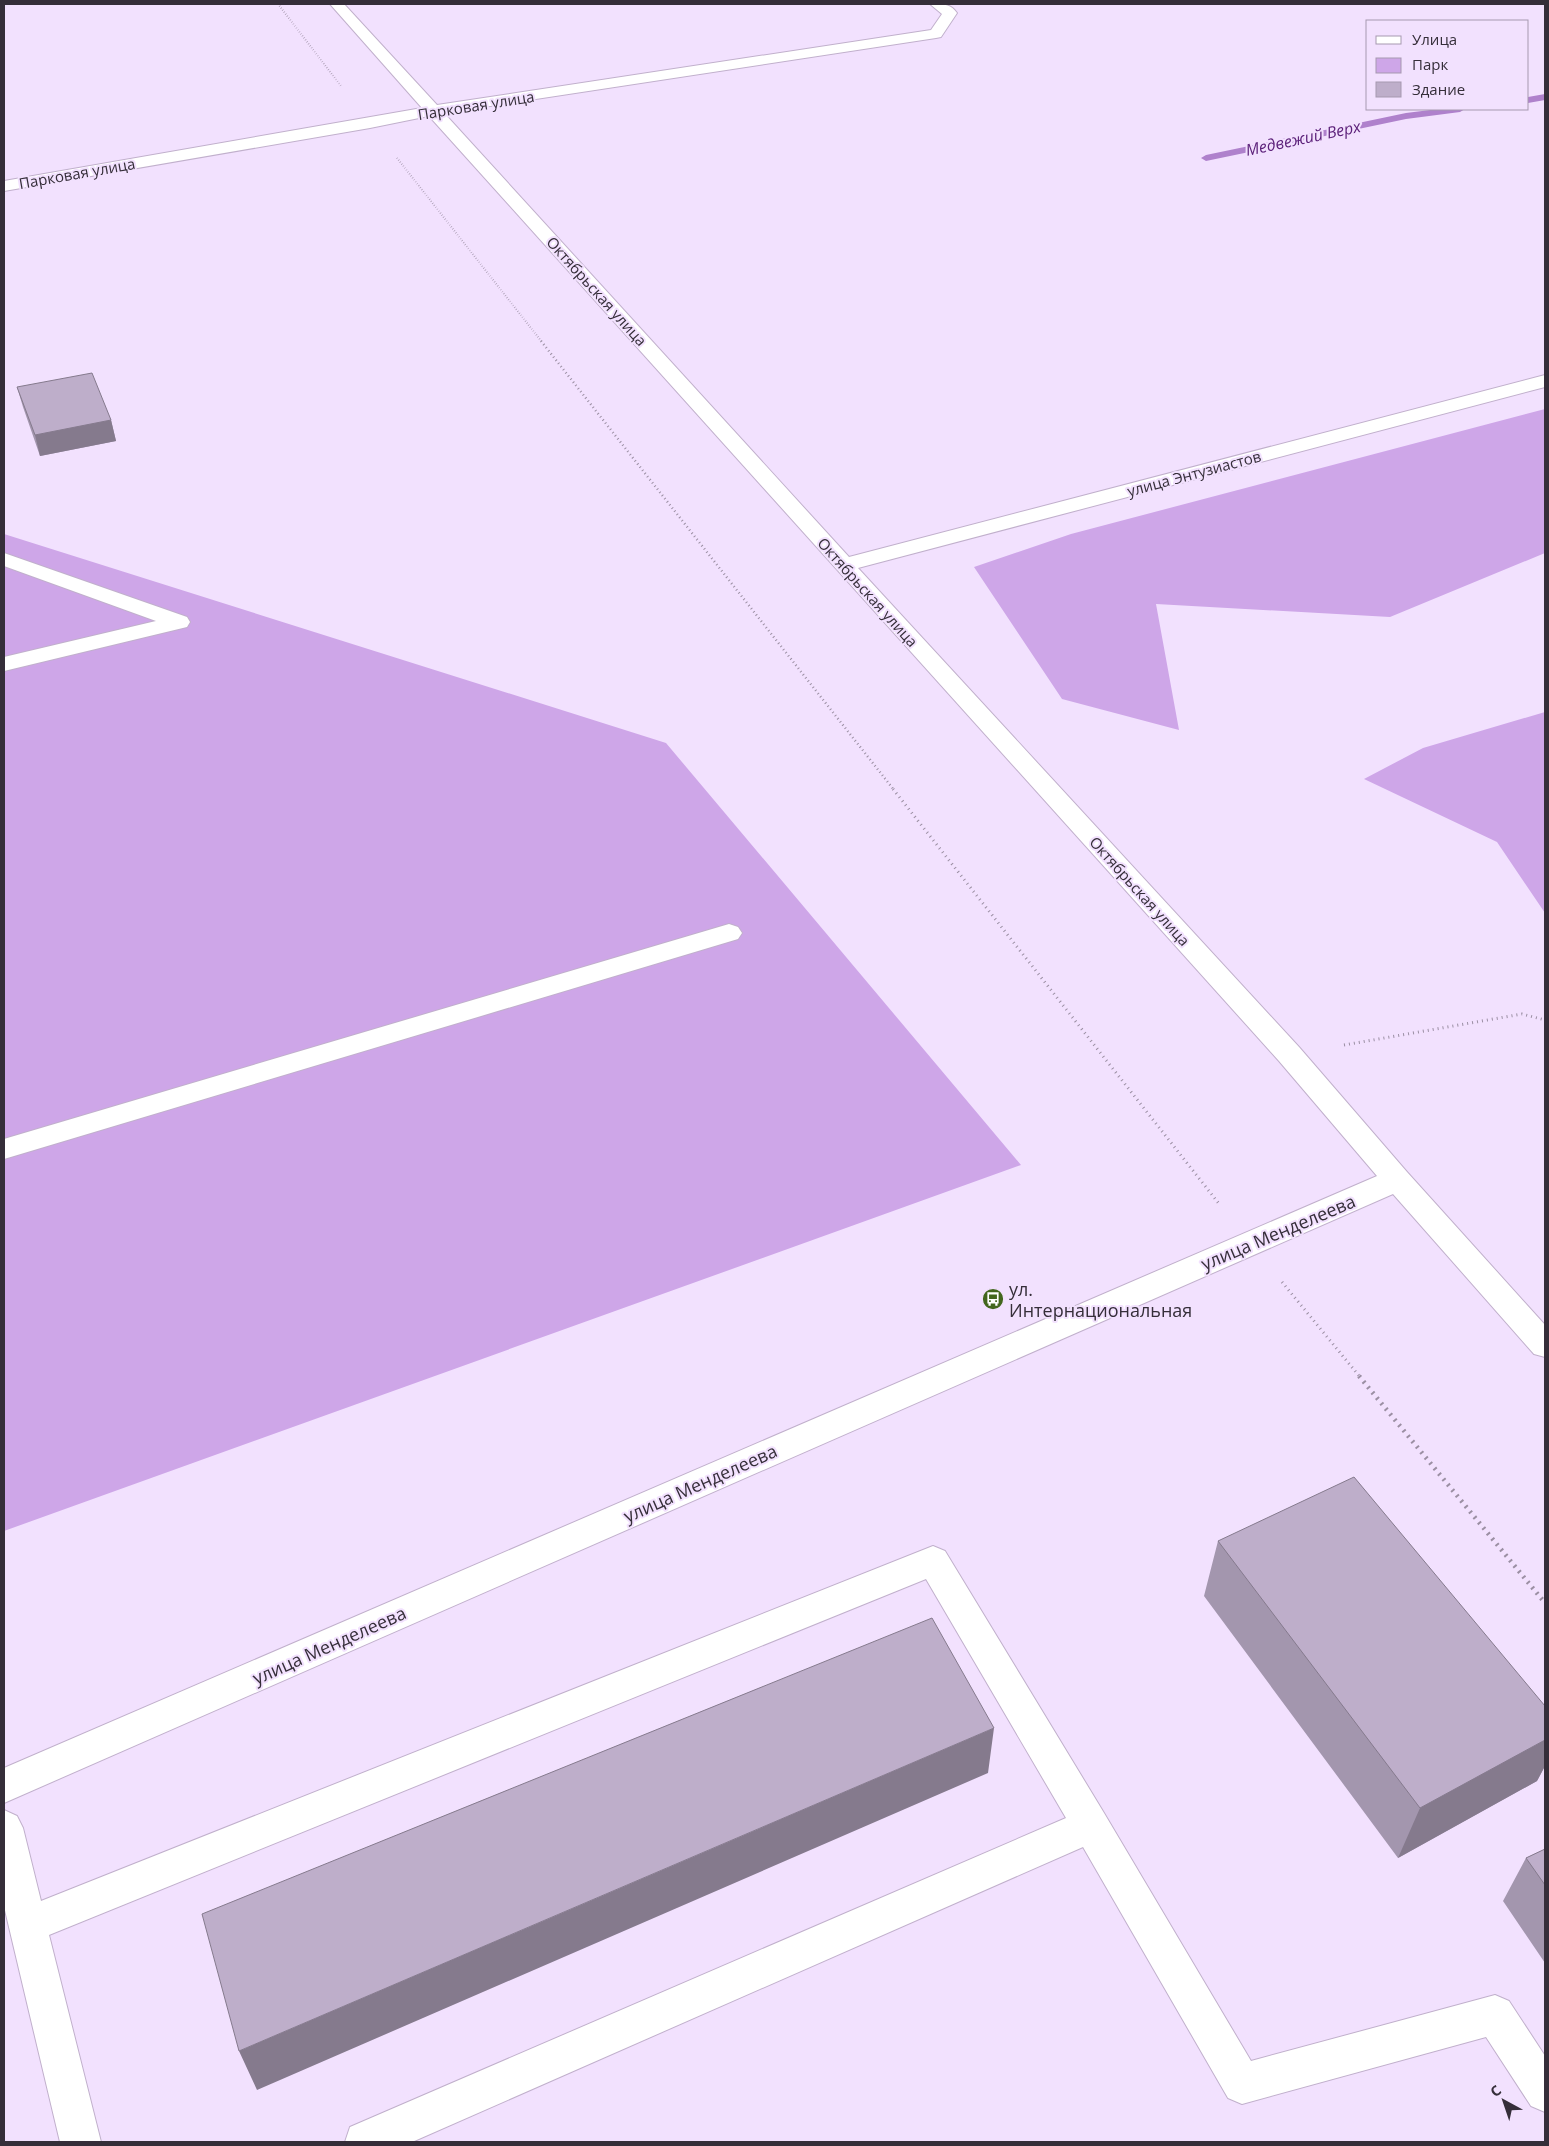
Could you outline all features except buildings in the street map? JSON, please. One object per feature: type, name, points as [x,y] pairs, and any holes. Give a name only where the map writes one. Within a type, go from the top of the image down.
[{"type":"street","name":"Октябрьская улица","points":[[337,4],[1289,1054],[1397,1180],[1545,1344]]},
{"type":"street","name":"Парковая улица","points":[[4,186],[370,124],[434,110],[936,34],[950,13],[937,4]]},
{"type":"street","name":"улица Энтузиастов","points":[[844,565],[1545,381]]},
{"type":"street","points":[[4,559],[179,622],[4,664]]},
{"type":"street","points":[[4,1149],[729,933]]},
{"type":"street","name":"улица Менделеева","points":[[4,1786],[1397,1180]]},
{"type":"street","points":[[28,1925],[933,1561],[1091,1825],[1242,2084],[1495,2015],[1545,2092]]},
{"type":"street","points":[[365,2142],[1091,1825]]},
{"type":"street","points":[[4,1828],[80,2142]]},
{"type":"path","points":[[278,4],[370,124],[1250,1244],[1545,1604]]},
{"type":"path","points":[[1289,1054],[1522,1014],[1545,1020]]},
{"type":"green space","points":[[1545,409],[1545,553],[1390,617],[1156,604],[1179,730],[1062,699],[974,567],[1071,534]]},
{"type":"green space","points":[[4,534],[666,743],[1021,1165],[4,1531]]},
{"type":"green space","points":[[1545,712],[1545,913],[1497,842],[1364,779],[1423,748]]},
{"type":"waterway","name":"Медвежий Верх","points":[[1529,100],[1545,97]]},
{"type":"waterway","name":"Медвежий Верх","points":[[1206,158],[1406,116],[1452,110]]},
{"type":"place","name":"ул. Интернациональная","points":[[993,1299]]}]
